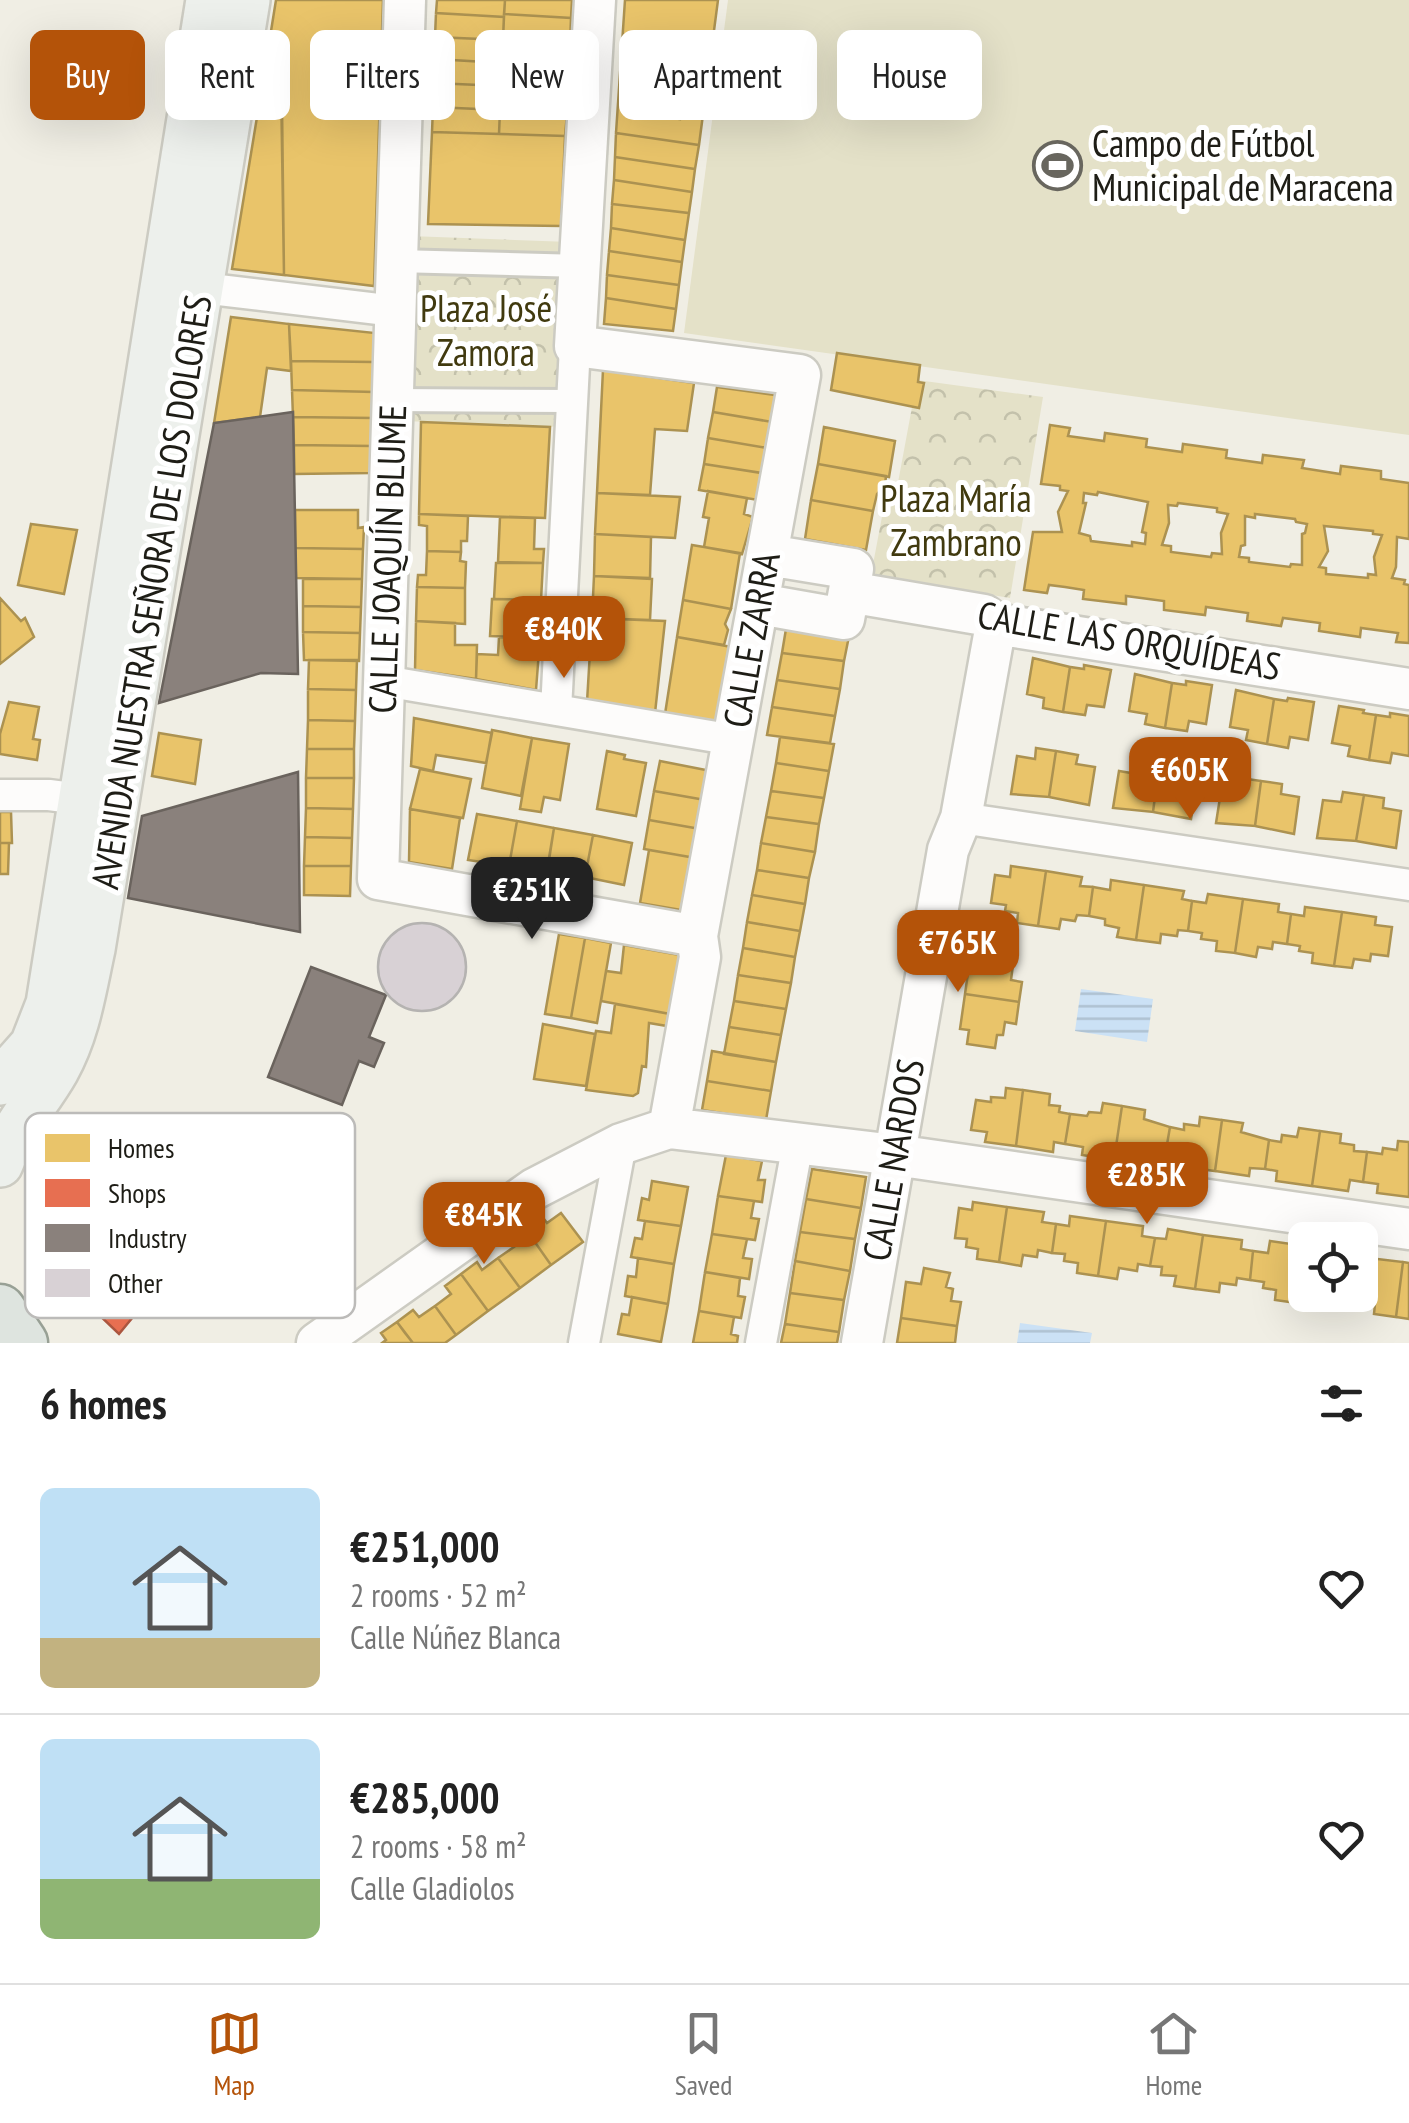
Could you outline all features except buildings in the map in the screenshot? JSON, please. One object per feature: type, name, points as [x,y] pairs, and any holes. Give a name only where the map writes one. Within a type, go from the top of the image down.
[{"type":"main road","name":"AVENIDA NUESTRA SEÑORA DE LOS DOLORES","points":[[0,1082],[33,1046],[49,1004],[208,0]]},
{"type":"main road","name":"AVENIDA NUESTRA SEÑORA DE LOS DOLORES","points":[[26,1113],[56,1070],[78,1014],[92,950],[248,0]]},
{"type":"main road","name":"AVENIDA NUESTRA SEÑORA DE LOS DOLORES","points":[[0,1164],[12,1133],[25,1114]]},
{"type":"main road","points":[[0,1310],[22,1343]]},
{"type":"street","name":"CALLE JOAQUÍN BLUME","points":[[405,0],[378,879],[697,936]]},
{"type":"street","points":[[556,710],[595,0]]},
{"type":"street","points":[[397,261],[581,266]]},
{"type":"street","points":[[202,288],[396,311]]},
{"type":"street","name":"CALLE ZARRA","points":[[575,346],[800,376],[697,936],[700,956],[669,1128]]},
{"type":"street","points":[[393,400],[574,401]]},
{"type":"street","points":[[759,604],[844,619],[849,592],[853,569],[768,555]]},
{"type":"street","name":"CALLE LAS ORQUÍDEAS","points":[[849,592],[984,615],[996,624],[1409,689]]},
{"type":"street","name":"CALLE NARDOS","points":[[862,1343],[948,850],[962,818],[996,624]]},
{"type":"street","points":[[384,681],[734,740]]},
{"type":"street","name":"AVENIDA NUESTRA SEÑORA DE LOS DOLORES","points":[[0,795],[49,794],[80,799]]},
{"type":"street","points":[[962,818],[1409,885]]},
{"type":"street","points":[[355,1316],[534,1188],[621,1144],[669,1128],[894,1155],[1409,1228]]},
{"type":"street","points":[[761,1343],[798,1143]]},
{"type":"street","points":[[584,1343],[621,1144]]},
{"type":"street","points":[[318,1343],[353,1318]]},
{"type":"green space","name":"Campo de Fútbol Municipal de Maracena","points":[[728,0],[1409,0],[1409,435],[684,333],[712,120],[817,120],[817,30],[724,30]]},
{"type":"green space","name":"Plaza José Zamora","points":[[410,236],[570,242],[562,427],[403,421]]},
{"type":"green space","name":"Plaza María Zambrano","points":[[917,380],[1043,397],[1010,598],[871,575],[884,506],[897,488]]},
{"type":"water","points":[[1081,989],[1153,999],[1147,1042],[1075,1031]]},
{"type":"water","points":[[1020,1323],[1092,1333],[1090,1343],[1017,1343]]},
{"type":"place","name":"Campo de Fútbol Municipal de Maracena","points":[[1057,166]]}]
